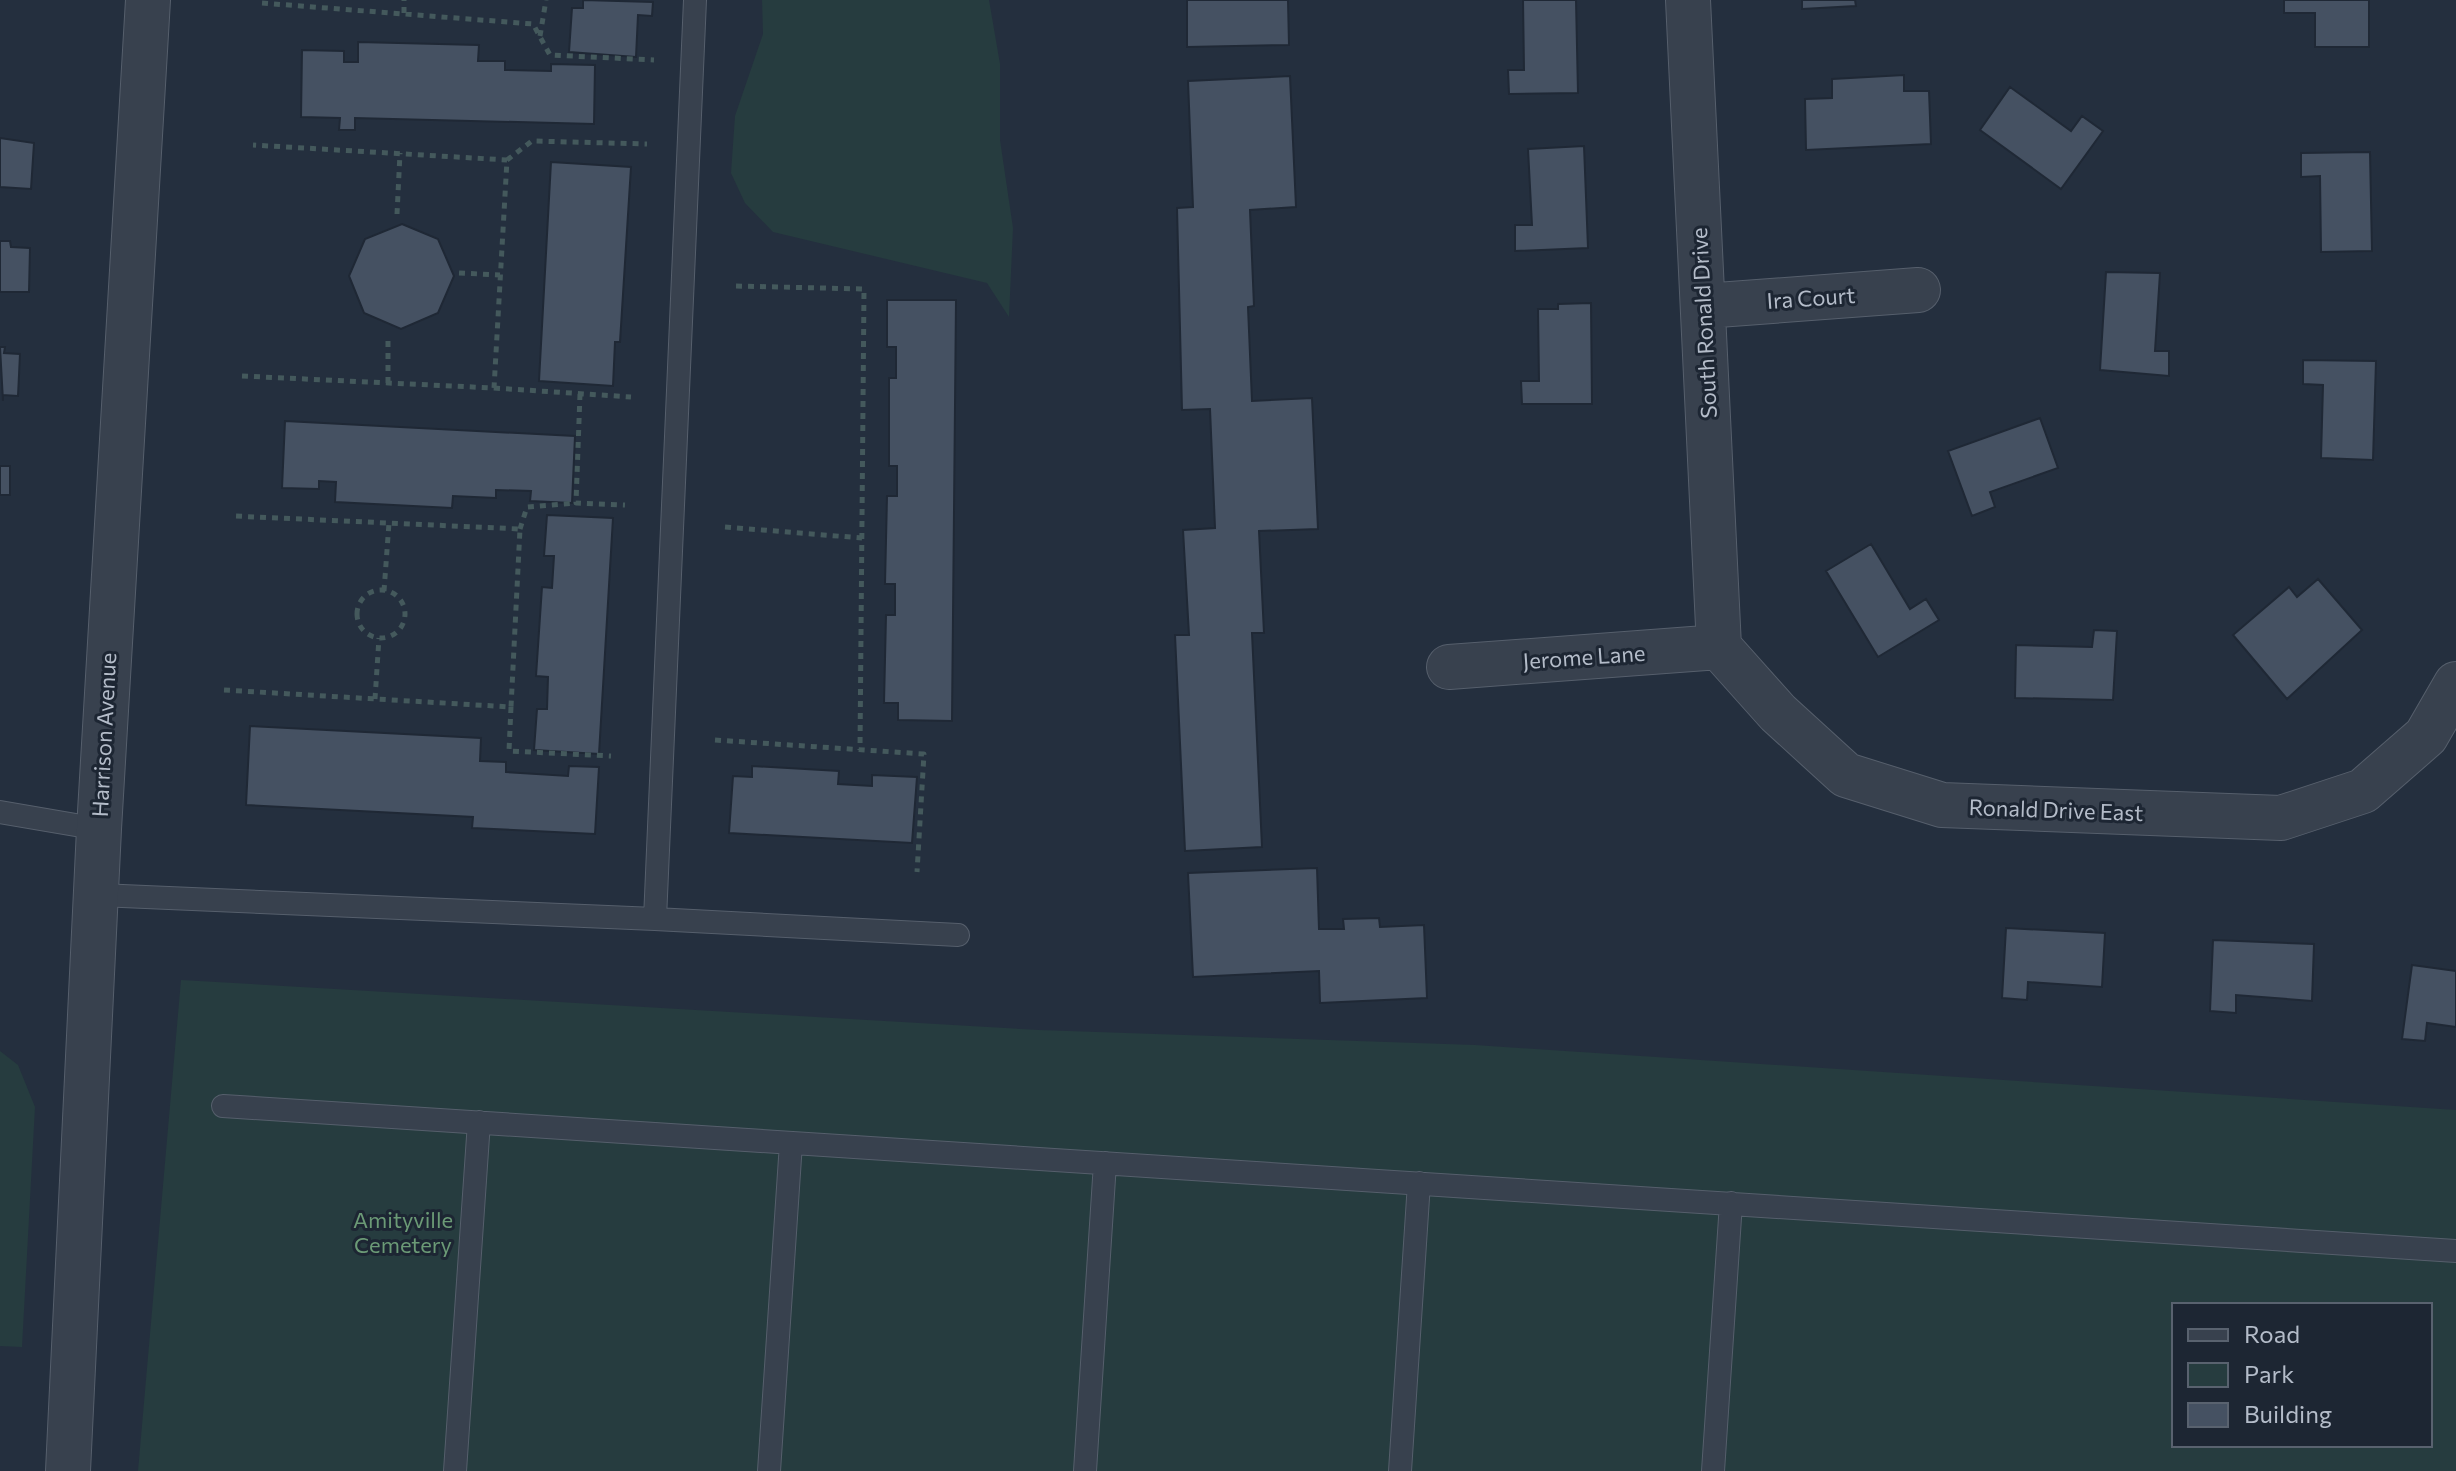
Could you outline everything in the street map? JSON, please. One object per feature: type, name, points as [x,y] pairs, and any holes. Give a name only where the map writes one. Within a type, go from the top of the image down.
[{"type":"street","name":"Harrison Avenue","points":[[68,1471],[99,895],[99,829],[148,0]]},
{"type":"street","name":"South Ronald Drive","points":[[1688,0],[1719,647]]},
{"type":"street","name":"Ira Court","points":[[1704,306],[1918,290]]},
{"type":"street","name":"Jerome Lane","points":[[1449,667],[1719,647]]},
{"type":"street","name":"Ronald Drive East","points":[[1719,647],[1778,713],[1846,775],[1942,805],[2281,818],[2363,791],[2426,736],[2456,684]]},
{"type":"lane","points":[[655,919],[695,0]]},
{"type":"lane","points":[[0,812],[99,829]]},
{"type":"lane","points":[[99,895],[958,935]]},
{"type":"lane","points":[[223,1106],[2456,1251]]},
{"type":"lane","points":[[455,1471],[479,1122]]},
{"type":"lane","points":[[769,1471],[791,1143]]},
{"type":"lane","points":[[1085,1471],[1105,1163]]},
{"type":"lane","points":[[1400,1471],[1419,1183]]},
{"type":"lane","points":[[1713,1471],[1731,1203]]},
{"type":"path","points":[[404,0],[404,13]]},
{"type":"path","points":[[540,37],[546,0]]},
{"type":"path","points":[[262,3],[533,24],[550,55],[654,60]]},
{"type":"path","points":[[253,145],[507,160],[532,141],[647,144]]},
{"type":"path","points":[[397,214],[400,153]]},
{"type":"path","points":[[494,388],[507,160]]},
{"type":"path","points":[[459,273],[500,275]]},
{"type":"path","points":[[736,286],[864,289],[860,750]]},
{"type":"path","points":[[388,336],[388,383]]},
{"type":"path","points":[[242,376],[631,397]]},
{"type":"path","points":[[576,503],[580,394]]},
{"type":"path","points":[[611,756],[509,751],[520,529],[527,507],[576,503],[625,505]]},
{"type":"path","points":[[234,516],[520,529]]},
{"type":"path","points":[[384,591],[389,523]]},
{"type":"path","points":[[725,527],[862,538]]},
{"type":"path","points":[[384,591],[399,599],[405,613],[394,635],[379,638],[365,633],[357,612],[363,597],[384,591]]},
{"type":"path","points":[[375,699],[379,638]]},
{"type":"path","points":[[224,690],[511,707]]},
{"type":"path","points":[[715,740],[924,754],[917,872]]},
{"type":"green space","points":[[762,0],[989,0],[1000,64],[1000,140],[1013,228],[1009,317],[987,283],[773,232],[745,203],[731,173],[735,116],[763,34]]},
{"type":"green space","name":"Amityville Cemetery","points":[[181,980],[1039,1030],[1475,1045],[2456,1110],[2456,1471],[138,1471]]},
{"type":"green space","points":[[0,1051],[18,1065],[35,1107],[22,1347],[0,1346]]},
{"type":"building","points":[[583,0],[653,2],[652,16],[638,15],[636,57],[569,52],[572,8],[583,8]]},
{"type":"building","points":[[1187,0],[1288,0],[1289,45],[1187,47]]},
{"type":"building","points":[[1523,0],[1576,0],[1578,93],[1509,94],[1508,70],[1524,70]]},
{"type":"building","points":[[1802,0],[1855,0],[1856,6],[1802,9]]},
{"type":"building","points":[[2284,0],[2369,0],[2369,47],[2315,47],[2315,13],[2284,13]]},
{"type":"building","points":[[358,42],[479,45],[478,61],[505,61],[505,70],[551,71],[551,64],[595,65],[594,124],[355,118],[355,130],[339,130],[340,118],[301,117],[302,50],[344,51],[344,62],[358,62]]},
{"type":"building","points":[[1904,75],[1904,91],[1929,91],[1931,144],[1806,150],[1805,99],[1832,98],[1832,79]]},
{"type":"building","points":[[1290,76],[1296,207],[1250,210],[1254,306],[1248,307],[1252,401],[1312,398],[1318,529],[1259,531],[1264,633],[1252,633],[1262,847],[1185,851],[1175,635],[1189,635],[1183,530],[1215,528],[1210,409],[1182,410],[1177,208],[1193,207],[1188,81]]},
{"type":"building","points":[[2010,87],[2071,131],[2082,116],[2103,131],[2061,189],[1980,130]]},
{"type":"building","points":[[0,138],[34,143],[31,189],[0,187]]},
{"type":"building","points":[[1584,146],[1588,248],[1515,251],[1515,225],[1532,225],[1528,149]]},
{"type":"building","points":[[2370,152],[2372,251],[2321,252],[2320,176],[2301,177],[2301,153]]},
{"type":"building","points":[[551,162],[631,167],[620,342],[615,342],[613,386],[539,381]]},
{"type":"building","points":[[402,224],[438,239],[454,276],[438,313],[401,329],[364,313],[349,276],[365,239]]},
{"type":"building","points":[[0,241],[10,241],[11,247],[30,248],[29,292],[0,292]]},
{"type":"building","points":[[2106,272],[2160,273],[2155,351],[2169,351],[2169,376],[2100,370]]},
{"type":"building","points":[[887,300],[956,300],[952,721],[898,720],[898,703],[884,703],[886,615],[895,615],[895,584],[885,584],[887,496],[897,496],[897,466],[889,466],[889,378],[896,378],[896,347],[887,347]]},
{"type":"building","points":[[1591,303],[1592,404],[1522,404],[1521,381],[1539,381],[1538,309],[1558,309],[1558,304]]},
{"type":"building","points":[[0,347],[5,347],[4,353],[20,354],[18,396],[3,395],[3,401]]},
{"type":"building","points":[[2303,360],[2376,361],[2373,460],[2321,458],[2323,385],[2303,384]]},
{"type":"building","points":[[2040,418],[2058,468],[1990,492],[1995,507],[1972,516],[1948,451]]},
{"type":"building","points":[[285,421],[575,436],[572,503],[530,501],[531,491],[496,490],[496,498],[453,496],[452,508],[335,502],[336,482],[319,481],[319,489],[282,488]]},
{"type":"building","points":[[0,466],[10,466],[10,495],[0,495]]},
{"type":"building","points":[[547,515],[613,518],[599,754],[534,750],[537,709],[547,709],[548,677],[536,676],[542,587],[552,588],[554,556],[544,556]]},
{"type":"building","points":[[1871,544],[1910,609],[1926,599],[1939,620],[1878,657],[1826,571]]},
{"type":"building","points":[[2318,579],[2362,630],[2287,699],[2233,635],[2289,587],[2297,597]]},
{"type":"building","points":[[2094,630],[2117,631],[2113,700],[2015,698],[2016,645],[2092,647]]},
{"type":"building","points":[[250,726],[481,738],[480,761],[506,762],[506,772],[568,776],[569,766],[599,767],[595,834],[472,828],[473,817],[246,805]]},
{"type":"building","points":[[752,766],[839,771],[838,784],[872,786],[872,775],[917,777],[912,843],[729,833],[733,776],[752,777]]},
{"type":"building","points":[[1317,868],[1319,929],[1344,929],[1343,919],[1379,918],[1380,927],[1424,925],[1427,998],[1320,1003],[1319,971],[1193,977],[1188,873]]},
{"type":"building","points":[[2006,928],[2105,933],[2102,987],[2028,982],[2027,1000],[2002,998]]},
{"type":"building","points":[[2213,940],[2314,944],[2312,1001],[2236,995],[2236,1013],[2210,1011]]},
{"type":"building","points":[[2412,965],[2456,971],[2456,1027],[2427,1023],[2425,1041],[2402,1039]]}]
